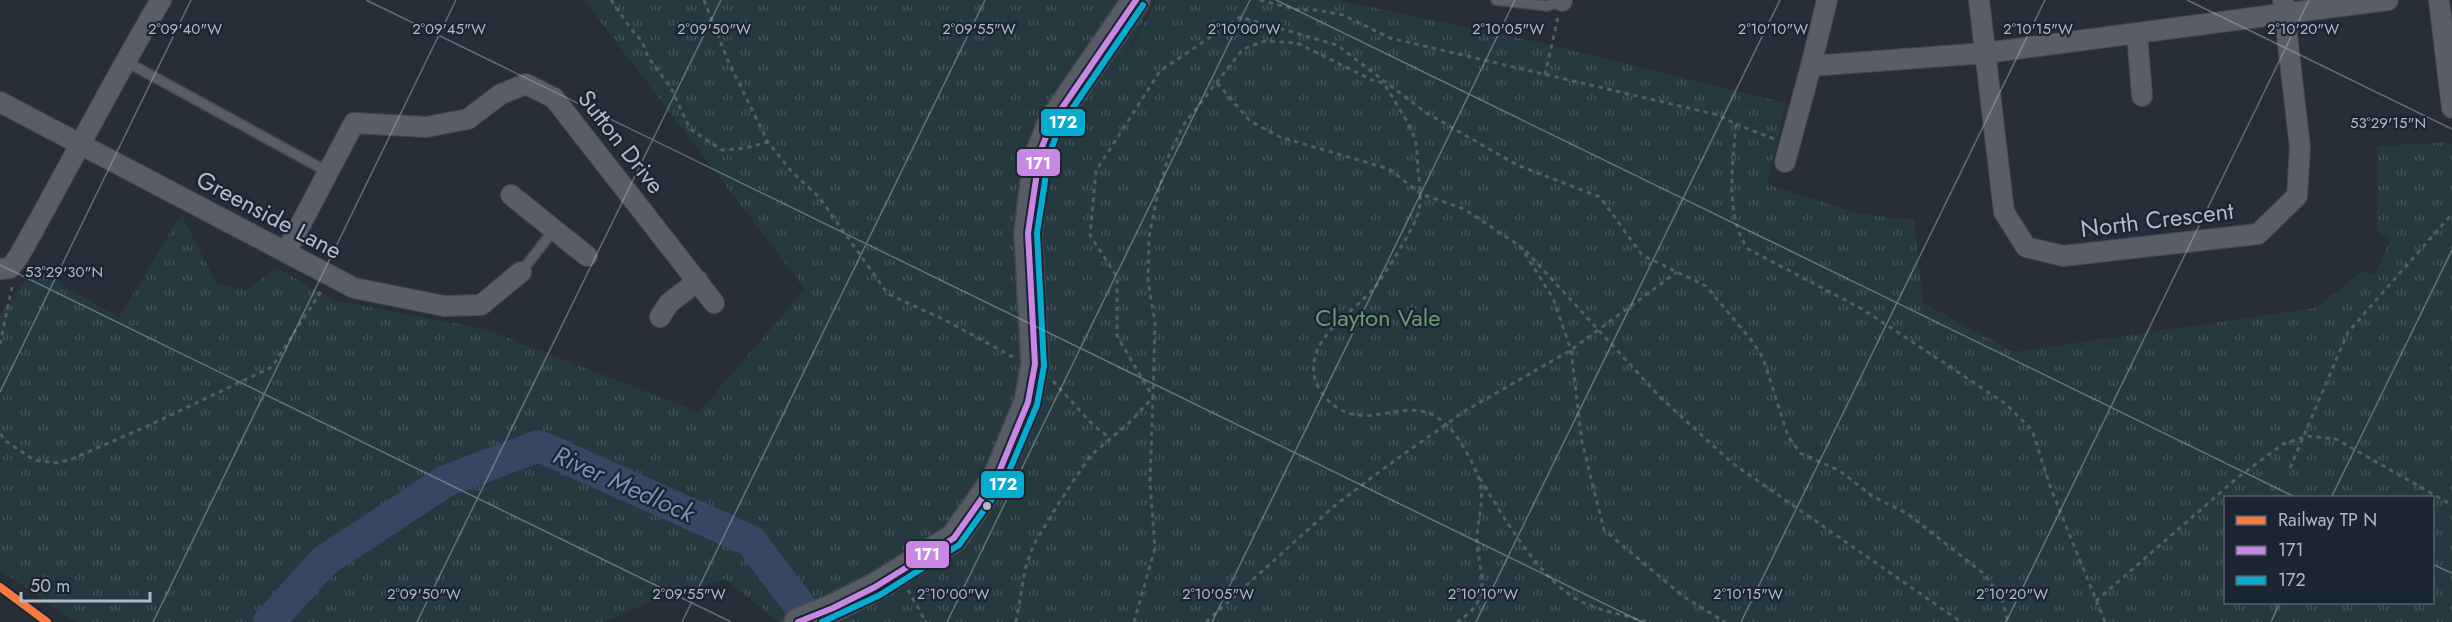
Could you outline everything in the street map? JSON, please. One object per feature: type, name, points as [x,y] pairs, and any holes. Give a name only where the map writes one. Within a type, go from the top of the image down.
[{"type":"street","points":[[0,269],[10,267],[19,256],[81,146],[125,61],[161,0]]},
{"type":"street","points":[[798,622],[833,608],[899,572],[954,538],[997,477],[1028,402],[1035,364],[1028,233],[1040,152],[1051,124],[1136,0]]},
{"type":"street","points":[[1785,162],[1827,0]]},
{"type":"street","name":"North Crescent","points":[[1979,0],[2004,212],[2026,247],[2063,256],[2258,234],[2297,196],[2300,148],[2284,7]]},
{"type":"street","points":[[1811,66],[1985,53],[2138,33],[2284,7],[2388,0]]},
{"type":"street","points":[[2439,0],[2452,108]]},
{"type":"street","points":[[2138,33],[2142,96]]},
{"type":"street","name":"Sutton Drive","points":[[286,252],[354,123],[426,127],[468,120],[501,94],[526,84],[554,98],[714,303]]},
{"type":"street","name":"Greenside Lane","points":[[0,102],[354,288],[444,306],[481,306],[521,272]]},
{"type":"street","points":[[511,195],[587,256]]},
{"type":"street","points":[[660,317],[669,303],[698,281]]},
{"type":"lane","points":[[1496,0],[1547,6],[1562,0]]},
{"type":"lane","points":[[125,61],[328,172]]},
{"type":"lane","points":[[521,272],[554,230]]},
{"type":"path","points":[[611,0],[642,41],[648,57],[671,88],[690,129],[722,150],[746,148],[768,142]]},
{"type":"path","points":[[704,0],[728,61],[768,142],[790,171],[819,197],[888,294],[943,319],[1012,357],[1035,364],[1093,425],[1110,439]]},
{"type":"path","points":[[1260,0],[1298,10],[1317,10],[1343,15],[1390,38],[1718,115],[1773,138],[1790,142]]},
{"type":"path","points":[[1545,75],[1562,0]]},
{"type":"path","points":[[1153,397],[1117,336],[1117,277],[1090,235],[1096,171],[1160,72],[1240,17],[1337,45],[1425,112],[1517,165],[1600,197],[1642,255],[1706,286],[1752,341],[1763,358],[1788,436],[1800,453],[1840,471],[1872,496],[1908,514],[1983,573],[2002,600],[2008,622]]},
{"type":"path","points":[[1134,622],[1155,548],[1150,483],[1155,322],[1148,282],[1149,237],[1158,192],[1169,155],[1184,124],[1243,49],[1265,41],[1297,44],[1372,80],[1384,83],[1414,136],[1421,194],[1417,218],[1374,288],[1323,338],[1316,354],[1315,379],[1325,398],[1339,410],[1361,417],[1409,411],[1429,413],[1446,424],[1459,440],[1478,477],[1483,496],[1476,544],[1484,584],[1480,603],[1469,615],[1457,622]]},
{"type":"path","points":[[1217,83],[1250,121],[1280,137],[1389,169],[1421,194],[1464,209],[1520,246],[1659,396],[1732,463],[1961,622]]},
{"type":"path","points":[[1736,124],[1732,186],[1738,235],[1748,249],[1862,309],[2006,404],[2032,430],[2051,489],[2104,622]]},
{"type":"path","points":[[2290,468],[2348,332],[2452,214]]},
{"type":"path","points":[[1520,246],[1553,298],[1571,350],[1582,442],[1604,530],[1684,597],[1725,622]]},
{"type":"path","points":[[0,344],[19,256]]},
{"type":"path","points":[[1206,622],[1333,507],[1446,424],[1571,350],[1677,272]]},
{"type":"path","points":[[0,434],[34,460],[55,463],[72,459],[272,367],[330,276]]},
{"type":"path","points":[[1017,622],[1025,570],[1033,546],[1090,456],[1130,422],[1153,397]]},
{"type":"path","points":[[2096,601],[2237,478],[2283,444],[2303,437],[2336,439],[2452,505]]},
{"type":"path","points":[[1467,455],[1514,535],[1557,585],[1580,601],[1646,622]]},
{"type":"path","points":[[899,572],[926,622]]},
{"type":"green space","name":"Clayton Vale","points":[[584,0],[1154,0],[1107,90],[1157,0],[1337,0],[1537,42],[1786,103],[1767,184],[1856,213],[1914,220],[1923,303],[2014,352],[2316,308],[2361,272],[2375,274],[2391,239],[2377,231],[2377,147],[2445,142],[2452,144],[2452,622],[779,622],[725,579],[645,604],[603,622],[76,622],[0,570],[0,315],[34,268],[119,318],[181,214],[217,284],[246,290],[277,268],[333,300],[485,329],[699,412],[805,289]]},
{"type":"waterway","name":"River Medlock","points":[[269,622],[324,561],[446,481],[539,446],[751,541],[812,622]]},
{"type":"transit line","name":"171","points":[[798,622],[875,587],[954,538],[997,477],[1028,402],[1035,364],[1028,233],[1040,152],[1051,124],[1136,0]]},
{"type":"transit line","name":"172","points":[[822,622],[880,595],[959,545],[1005,481],[1037,405],[1044,366],[1037,233],[1049,155],[1059,128],[1143,5]]},
{"type":"transit line","points":[[0,587],[47,622]]}]
